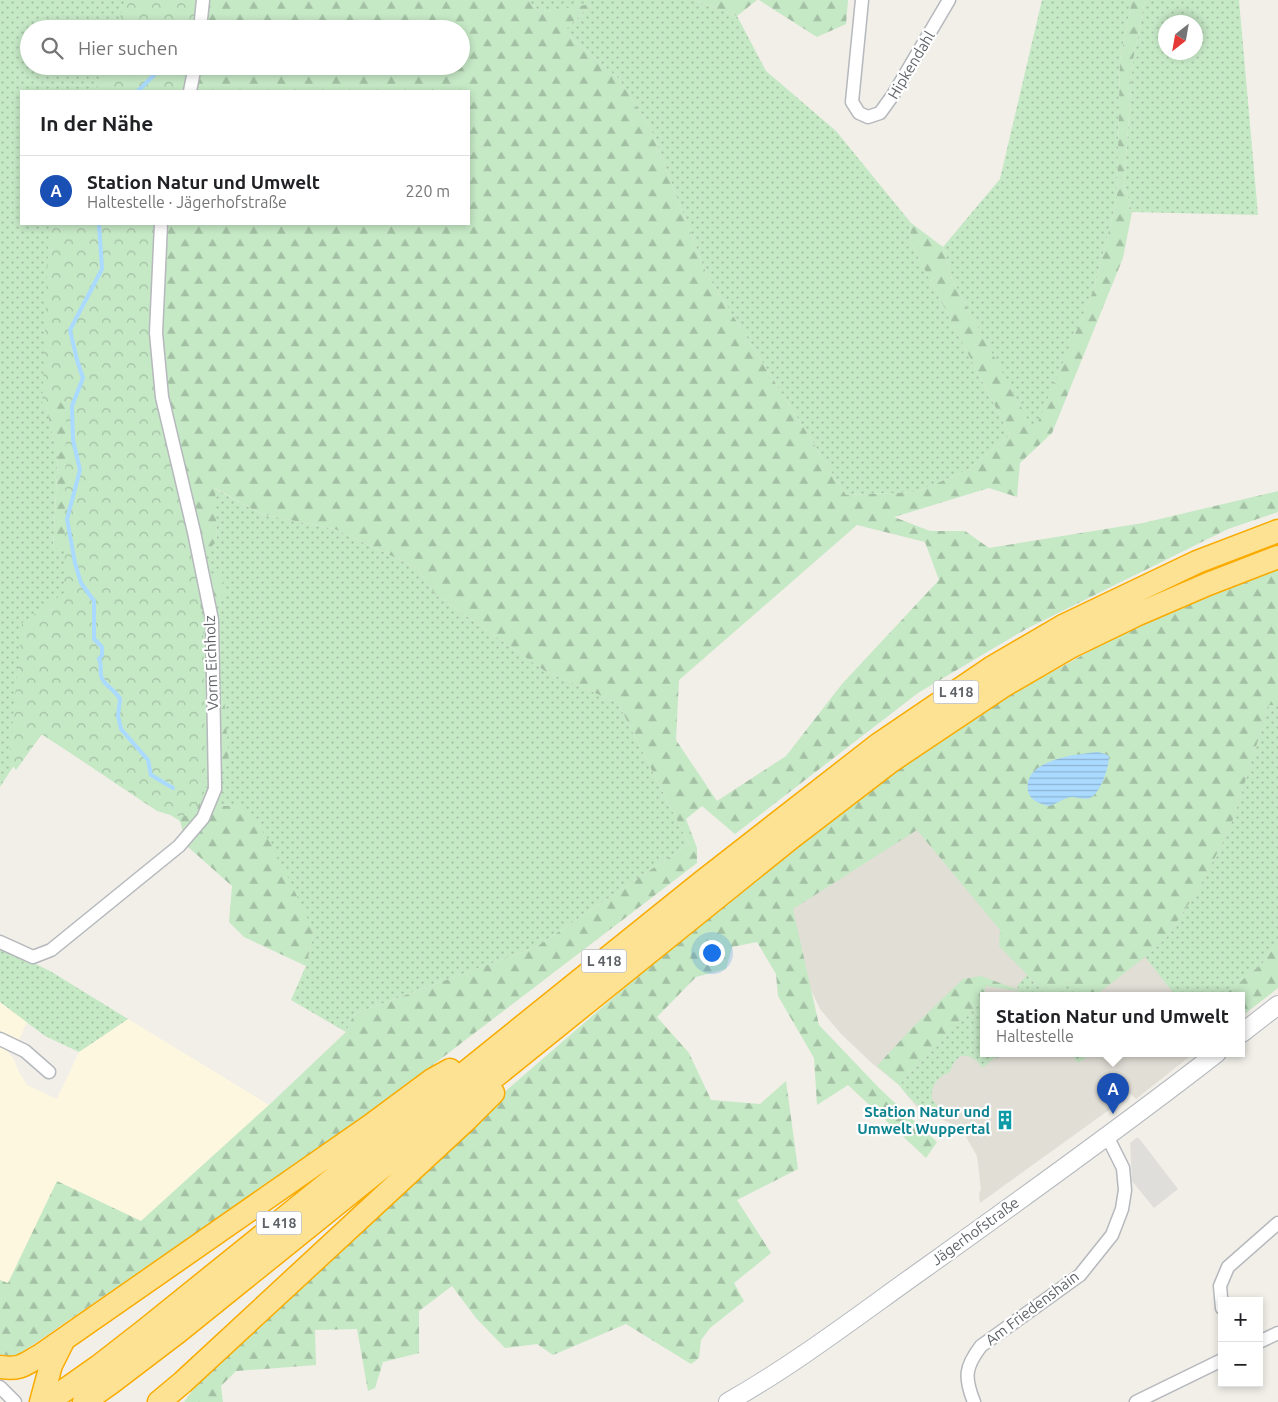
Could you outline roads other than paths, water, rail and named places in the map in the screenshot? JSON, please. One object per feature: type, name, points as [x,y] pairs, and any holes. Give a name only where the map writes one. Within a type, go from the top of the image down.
[{"type":"highway","name":"L 418","points":[[45,1398],[99,1366],[144,1331],[710,876],[879,744],[991,668],[1063,626],[1197,562],[1278,531]]},
{"type":"highway","name":"L 418","points":[[84,1402],[178,1331],[785,843],[891,761],[1004,686],[1072,646],[1136,615],[1278,557]]},
{"type":"highway","points":[[0,1368],[19,1368],[40,1355],[362,1132],[432,1080],[506,1040]]},
{"type":"highway","points":[[158,1402],[180,1392],[478,1109],[526,1051]]},
{"type":"highway","points":[[45,1398],[51,1365],[64,1338]]},
{"type":"main road","points":[[1245,1032],[1278,1005]]},
{"type":"main road","name":"Jägerhofstraße","points":[[728,1402],[802,1356],[1158,1099],[1212,1057]]},
{"type":"street","points":[[201,20],[203,0]]},
{"type":"street","name":"Hipkendahl","points":[[862,0],[852,102],[859,113],[868,117],[880,113],[885,107],[949,0]]},
{"type":"street","points":[[190,90],[193,75]]},
{"type":"street","name":"Vorm Eichholz","points":[[0,942],[33,958],[51,950],[179,846],[203,818],[215,790],[212,620],[194,532],[162,397],[158,361],[156,333],[161,225]]},
{"type":"street","points":[[0,1039],[25,1051],[49,1072]]},
{"type":"street","name":"Am Friedenshain","points":[[974,1402],[969,1390],[967,1372],[971,1359],[981,1346],[1080,1275],[1112,1235],[1122,1208],[1125,1190],[1123,1168],[1107,1136]]},
{"type":"street","points":[[1221,1297],[1220,1286],[1228,1267],[1256,1240],[1278,1223]]},
{"type":"street","points":[[1263,1340],[1278,1333]]},
{"type":"street","points":[[1136,1402],[1218,1362]]},
{"type":"street","points":[[0,1388],[15,1402]]},
{"type":"water","points":[[1098,752],[1109,756],[1109,761],[1098,791],[1090,798],[1071,797],[1049,806],[1036,802],[1029,794],[1028,781],[1033,772],[1042,766],[1065,757]]},
{"type":"waterway","points":[[139,90],[154,75]]},
{"type":"waterway","points":[[99,225],[102,269],[70,330],[83,378],[72,406],[73,440],[80,470],[67,519],[75,563],[81,583],[94,601],[94,639],[102,647],[102,655],[99,659],[102,678],[120,699],[118,716],[121,729],[148,760],[151,775],[173,788]]},
{"type":"place","name":"Station Natur und Umwelt","points":[[1113,1114]]},
{"type":"place","name":"Station Natur und Umwelt Wuppertal","points":[[1005,1120]]}]
